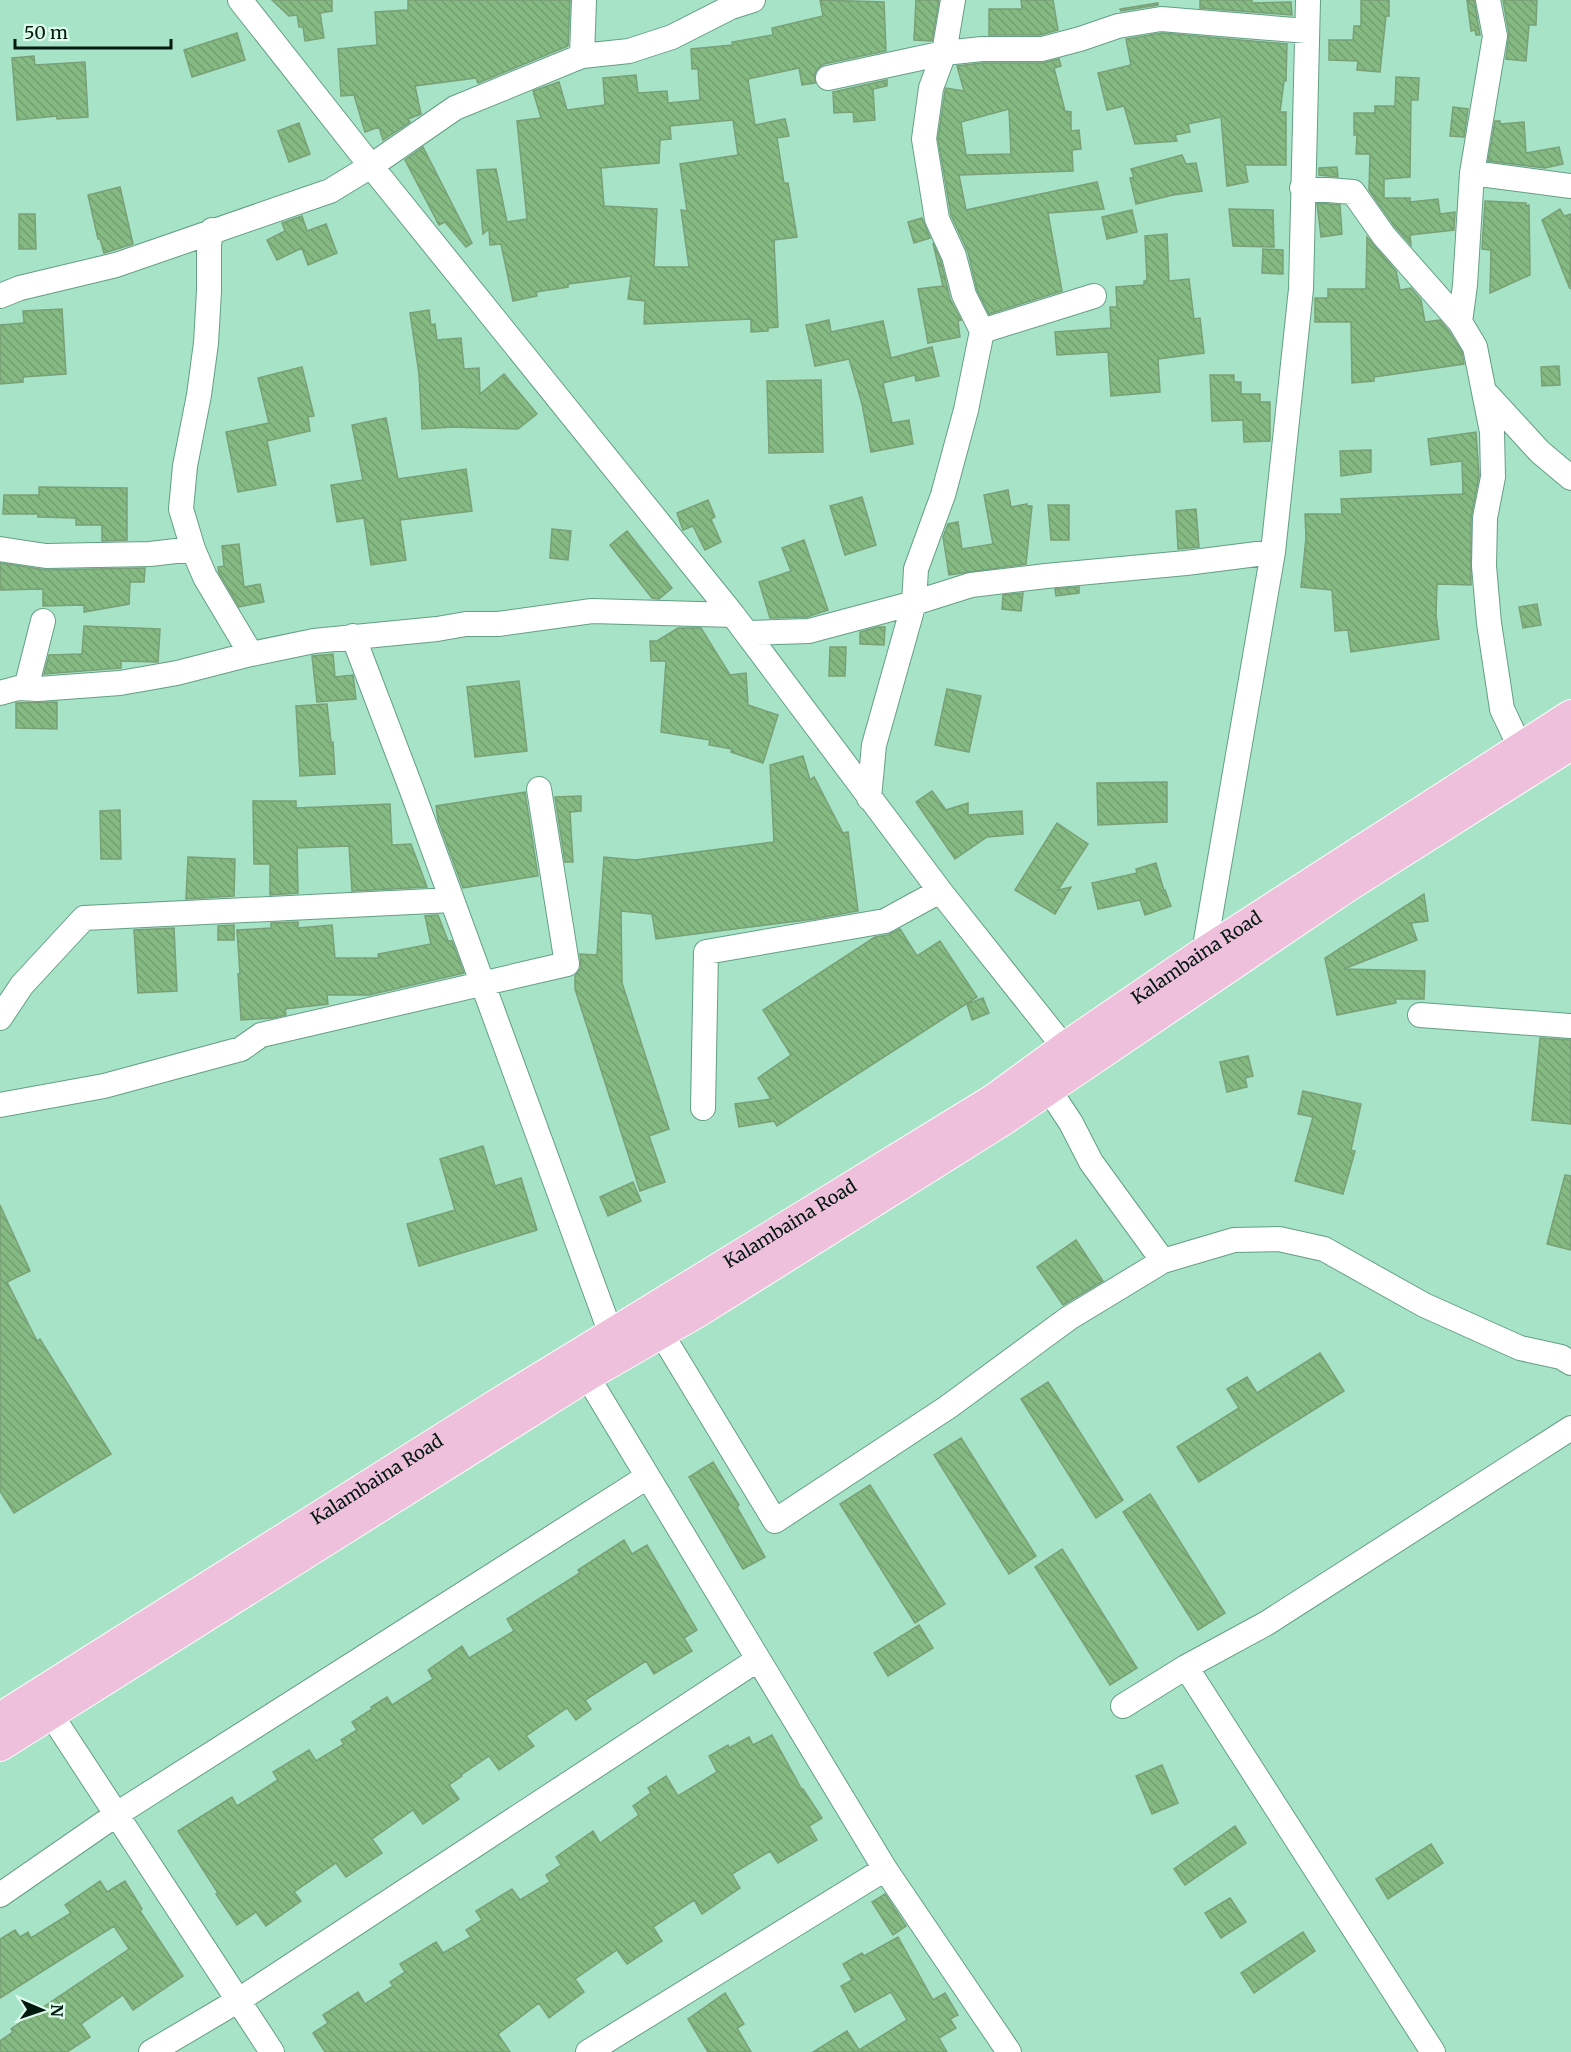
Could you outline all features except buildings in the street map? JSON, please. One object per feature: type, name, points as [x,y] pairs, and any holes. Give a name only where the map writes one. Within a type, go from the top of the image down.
[{"type":"main road","name":"Kalambaina Road","points":[[0,1718],[479,1415],[994,1099],[1042,1079],[1073,1057],[1204,952],[1571,715]]},
{"type":"main road","points":[[1073,1057],[1571,745]]},
{"type":"main road","points":[[0,1746],[586,1376],[661,1334],[1002,1121],[1042,1079]]},
{"type":"street","points":[[240,0],[740,624],[940,891],[1073,1057]]},
{"type":"street","points":[[582,56],[584,0]]},
{"type":"street","points":[[0,296],[20,288],[116,265],[330,191],[371,166],[455,108],[582,56],[629,51],[672,37],[731,7],[753,0]]},
{"type":"street","points":[[869,798],[874,745],[914,603],[916,569],[943,495],[966,410],[982,331],[964,295],[954,256],[938,219],[924,139],[931,88],[944,53],[953,0]]},
{"type":"street","points":[[1204,952],[1273,552],[1301,289],[1308,0]]},
{"type":"street","points":[[1460,322],[1465,285],[1472,173],[1495,36],[1488,0]]},
{"type":"street","points":[[828,78],[944,53],[982,49],[1042,49],[1118,26],[1161,19],[1307,31]]},
{"type":"street","points":[[1472,173],[1571,186]]},
{"type":"street","points":[[1302,188],[1353,192],[1384,236],[1460,322],[1475,346],[1492,432],[1493,477],[1485,518],[1484,566],[1489,623],[1502,709],[1520,747]]},
{"type":"street","points":[[212,230],[209,244],[206,343],[199,395],[185,466],[181,509],[193,549],[205,577],[251,654]]},
{"type":"street","points":[[982,331],[1094,296]]},
{"type":"street","points":[[1484,392],[1540,452],[1571,478]]},
{"type":"street","points":[[0,549],[46,556],[150,554],[193,549]]},
{"type":"street","points":[[0,693],[26,688],[120,683],[177,673],[314,641],[466,624],[498,624],[592,611],[809,631],[971,585],[1273,552]]},
{"type":"street","points":[[26,688],[43,621]]},
{"type":"street","points":[[353,636],[611,1334]]},
{"type":"street","points":[[0,1105],[104,1086],[241,1049],[261,1035],[567,964],[539,789]]},
{"type":"street","points":[[703,1108],[706,952],[885,921],[940,891]]},
{"type":"street","points":[[0,1018],[22,986],[84,918],[452,900]]},
{"type":"street","points":[[1420,1015],[1571,1026]]},
{"type":"street","points":[[1042,1079],[1071,1123],[1091,1162],[1162,1261]]},
{"type":"street","points":[[661,1334],[775,1521],[948,1407],[1070,1318],[1162,1261],[1234,1240],[1279,1239],[1324,1249],[1424,1305],[1520,1348],[1562,1357],[1571,1363]]},
{"type":"street","points":[[586,1376],[885,1869],[1009,2052]]},
{"type":"street","points":[[1123,1706],[1186,1667],[1266,1623],[1571,1428]]},
{"type":"street","points":[[0,1895],[117,1814],[647,1477]]},
{"type":"street","points":[[151,2052],[239,2000],[757,1660]]},
{"type":"street","points":[[1186,1667],[1433,2052]]},
{"type":"street","points":[[50,1713],[272,2052]]},
{"type":"street","points":[[588,2052],[885,1869]]}]
